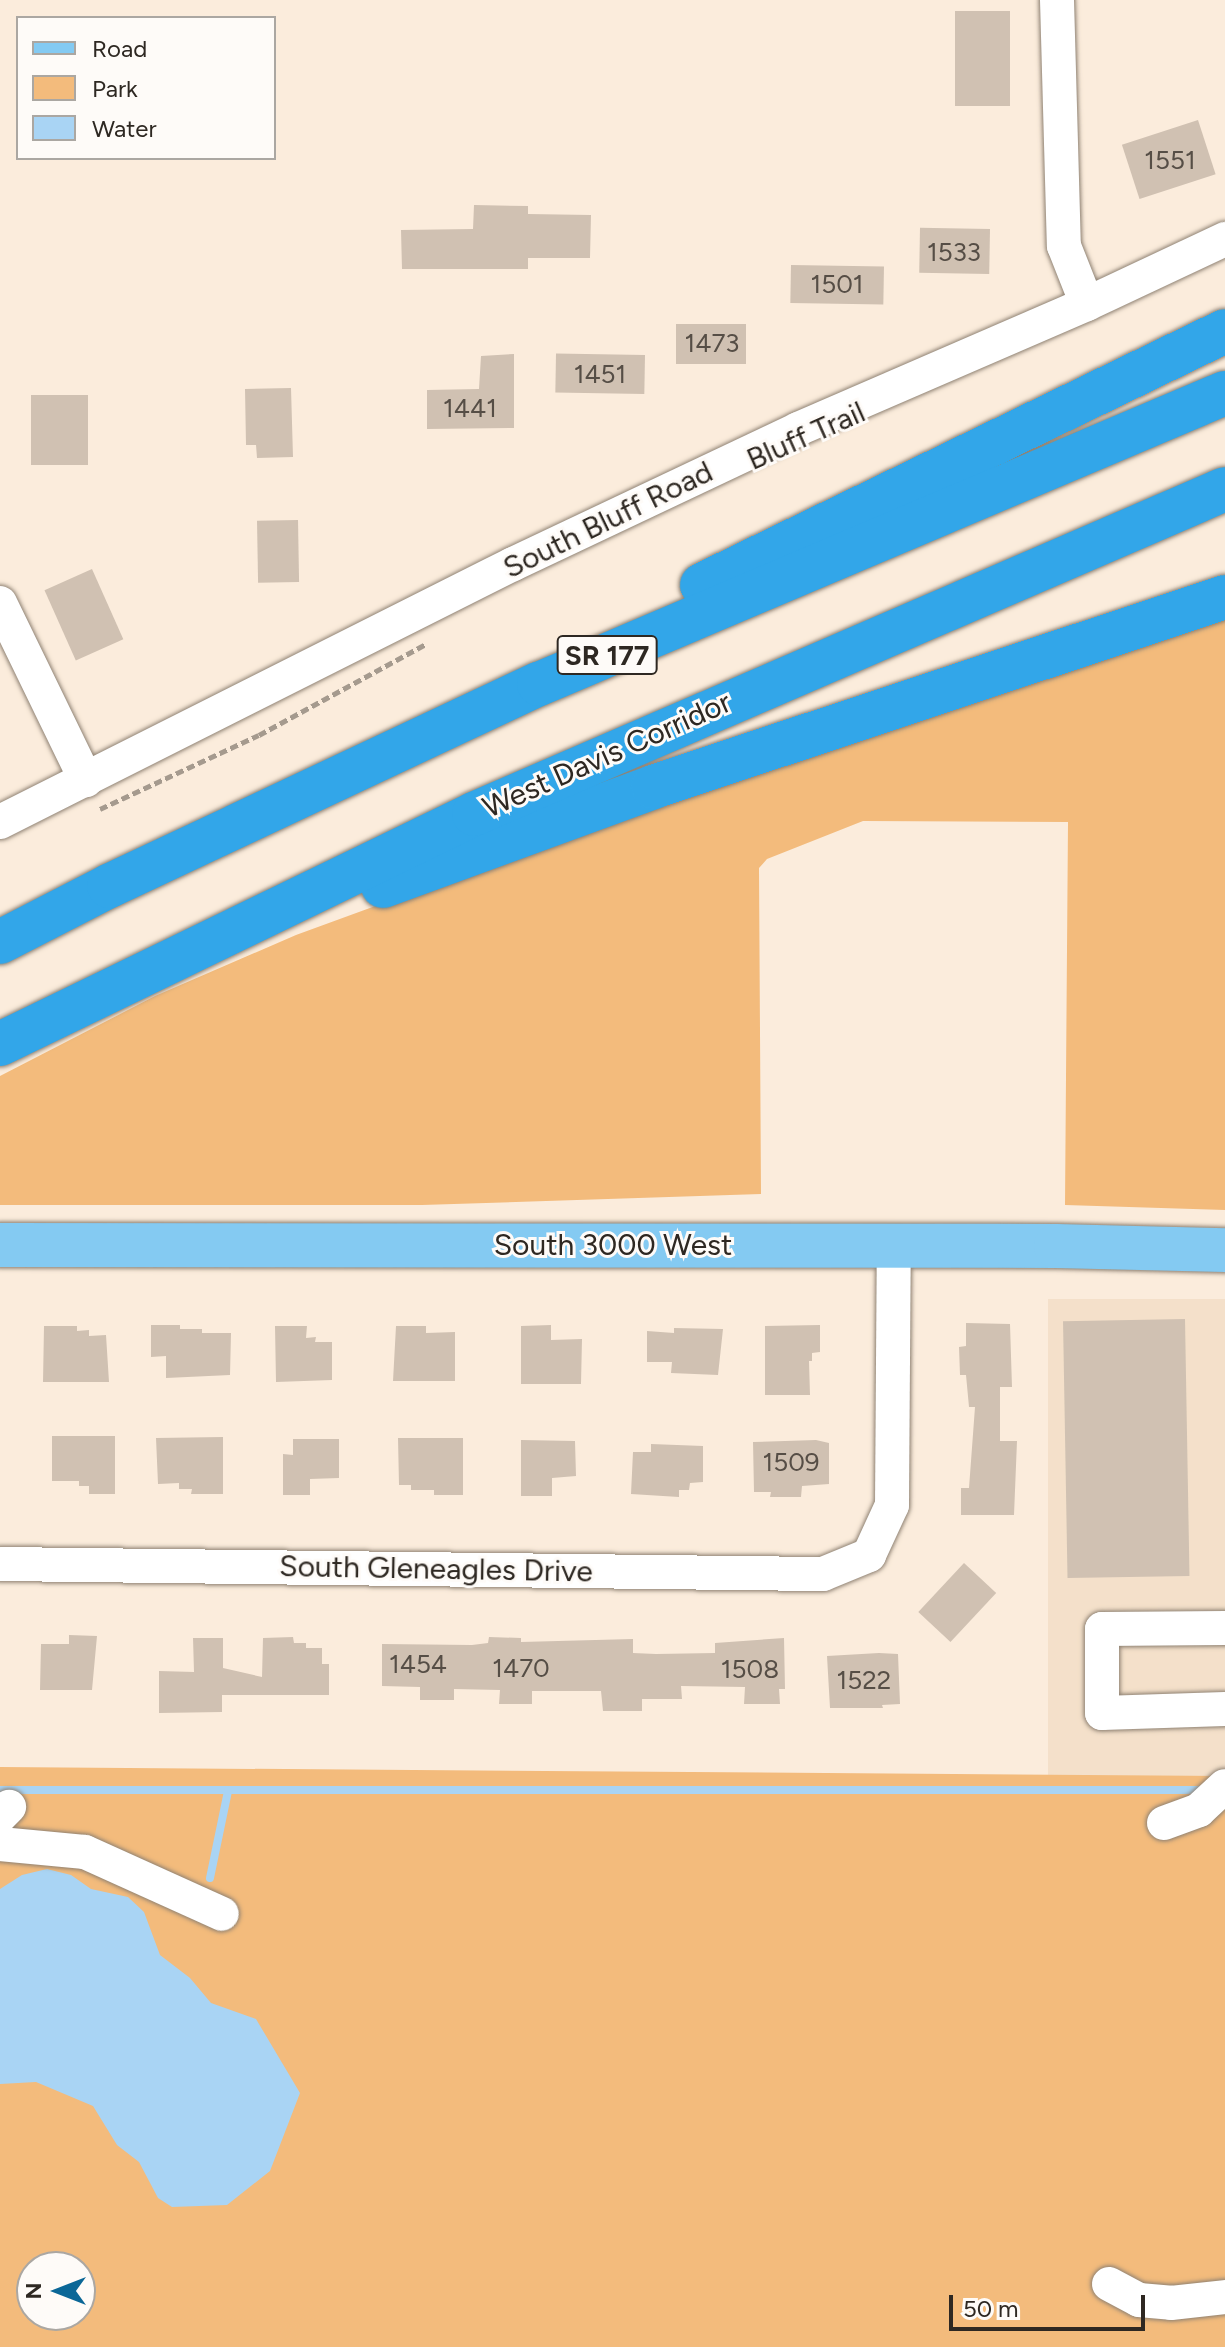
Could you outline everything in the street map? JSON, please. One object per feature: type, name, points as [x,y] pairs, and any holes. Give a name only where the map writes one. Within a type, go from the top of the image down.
[{"type":"highway","points":[[181,853],[279,788],[1225,331]]},
{"type":"highway","name":"SR 177","points":[[0,942],[539,684],[1225,393]]},
{"type":"highway","name":"West Davis Corridor","points":[[0,1044],[474,814],[1225,489]]},
{"type":"highway","points":[[202,944],[329,906],[653,787],[1225,597]]},
{"type":"main road","name":"South 3000 West","points":[[0,1245],[894,1245],[1225,1250]]},
{"type":"street","points":[[1057,0],[1064,246],[1087,304]]},
{"type":"street","name":"South Bluff Road","points":[[0,822],[527,557],[798,429],[1087,304],[1225,239]]},
{"type":"street","points":[[0,603],[86,780]]},
{"type":"street","name":"South Gleneagles Drive","points":[[0,1564],[823,1574],[869,1555],[892,1505],[894,1245]]},
{"type":"street","points":[[1225,1628],[1102,1629],[1102,1713],[1225,1709]]},
{"type":"street","points":[[1164,1823],[1199,1810],[1225,1786]]},
{"type":"street","points":[[0,1844],[85,1852],[222,1914]]},
{"type":"street","points":[[1109,2284],[1139,2300],[1171,2303],[1225,2297]]},
{"type":"path","points":[[199,764],[432,641]]},
{"type":"shaded area","points":[[1048,1299],[1225,1299],[1225,1776],[1048,1776]]},
{"type":"green space","points":[[1225,616],[1225,1210],[1065,1205],[1068,822],[863,821],[767,859],[759,868],[761,1194],[422,1205],[0,1205],[0,1076],[155,996],[296,935],[441,882]]},
{"type":"green space","points":[[0,1767],[1225,1776],[1225,2347],[0,2347]]},
{"type":"water","points":[[47,1869],[71,1875],[91,1889],[128,1897],[144,1912],[160,1955],[190,1978],[211,2003],[256,2019],[300,2093],[270,2171],[227,2205],[172,2207],[158,2198],[139,2162],[117,2145],[93,2106],[36,2082],[0,2084],[0,1889],[22,1875]]},
{"type":"building","points":[[955,11],[1010,11],[1010,106],[955,106]]},
{"type":"building","points":[[1198,120],[1216,174],[1140,199],[1122,145]]},
{"type":"building","points":[[474,205],[528,206],[528,214],[591,215],[590,258],[528,258],[528,269],[402,269],[401,230],[473,229]]},
{"type":"building","points":[[920,228],[990,229],[989,274],[919,273]]},
{"type":"building","points":[[791,265],[884,267],[883,305],[790,303]]},
{"type":"building","points":[[676,324],[746,324],[746,364],[676,364]]},
{"type":"building","points":[[556,353],[645,355],[644,394],[555,392]]},
{"type":"building","points":[[514,354],[514,428],[427,429],[427,390],[479,389],[481,356]]},
{"type":"building","points":[[291,388],[293,457],[257,458],[256,445],[246,445],[245,389]]},
{"type":"building","points":[[31,395],[88,395],[88,465],[31,465]]},
{"type":"building","points":[[298,520],[299,582],[258,583],[257,521]]},
{"type":"building","points":[[92,569],[123,639],[76,660],[44,590]]},
{"type":"building","points":[[1185,1319],[1189,1576],[1068,1578],[1063,1321]]},
{"type":"building","points":[[966,1323],[1010,1324],[1012,1387],[1000,1387],[1000,1441],[1017,1441],[1014,1515],[961,1515],[961,1488],[969,1488],[975,1407],[969,1407],[966,1375],[960,1375],[959,1347],[966,1346]]},
{"type":"building","points":[[151,1325],[180,1325],[180,1329],[202,1329],[202,1333],[231,1333],[230,1375],[166,1378],[166,1356],[151,1357]]},
{"type":"building","points":[[551,1325],[551,1340],[582,1339],[581,1384],[521,1384],[521,1326]]},
{"type":"building","points":[[820,1325],[820,1352],[812,1353],[812,1361],[809,1361],[810,1395],[765,1395],[765,1326]]},
{"type":"building","points":[[44,1326],[77,1326],[77,1331],[89,1330],[89,1336],[106,1335],[109,1382],[43,1382]]},
{"type":"building","points":[[275,1326],[307,1326],[306,1338],[316,1337],[315,1342],[332,1342],[332,1380],[276,1382]]},
{"type":"building","points":[[396,1326],[426,1326],[426,1333],[455,1332],[455,1381],[393,1381]]},
{"type":"building","points":[[674,1328],[723,1329],[718,1375],[671,1373],[672,1362],[647,1362],[647,1331],[674,1333]]},
{"type":"building","points":[[52,1436],[115,1436],[115,1494],[89,1494],[89,1486],[79,1486],[79,1481],[52,1481]]},
{"type":"building","points":[[223,1437],[223,1494],[191,1494],[192,1489],[179,1489],[179,1483],[158,1484],[156,1438]]},
{"type":"building","points":[[398,1438],[463,1438],[463,1495],[434,1495],[434,1490],[411,1490],[411,1485],[399,1485]]},
{"type":"building","points":[[293,1439],[339,1439],[339,1478],[310,1479],[310,1495],[283,1495],[283,1454],[293,1455]]},
{"type":"building","points":[[521,1440],[575,1441],[576,1476],[552,1478],[552,1496],[521,1496]]},
{"type":"building","points":[[816,1440],[829,1443],[829,1484],[802,1486],[801,1497],[770,1497],[771,1492],[754,1492],[753,1442]]},
{"type":"building","points":[[651,1444],[703,1446],[703,1482],[690,1483],[689,1490],[679,1490],[679,1497],[631,1494],[633,1452],[651,1452]]},
{"type":"building","points":[[964,1563],[996,1593],[950,1642],[918,1612]]},
{"type":"building","points":[[69,1635],[97,1636],[92,1690],[40,1690],[41,1644],[69,1644]]},
{"type":"building","points":[[293,1637],[294,1643],[306,1643],[306,1648],[322,1648],[322,1664],[329,1664],[329,1695],[222,1695],[222,1712],[159,1713],[159,1671],[194,1672],[193,1638],[223,1638],[223,1668],[262,1677],[263,1638]]},
{"type":"building","points":[[489,1637],[521,1638],[521,1642],[633,1639],[633,1653],[656,1654],[715,1653],[715,1643],[784,1638],[785,1689],[779,1689],[780,1704],[744,1704],[745,1687],[681,1686],[682,1699],[642,1699],[642,1711],[603,1711],[601,1691],[532,1691],[532,1704],[499,1704],[500,1690],[454,1689],[454,1700],[420,1700],[420,1687],[382,1686],[382,1644],[472,1645],[488,1643]]},
{"type":"building","points":[[898,1654],[900,1704],[882,1705],[883,1708],[830,1708],[827,1656]]},
{"type":"waterway","points":[[0,1790],[1203,1790]]},
{"type":"waterway","points":[[210,1878],[228,1791]]}]
